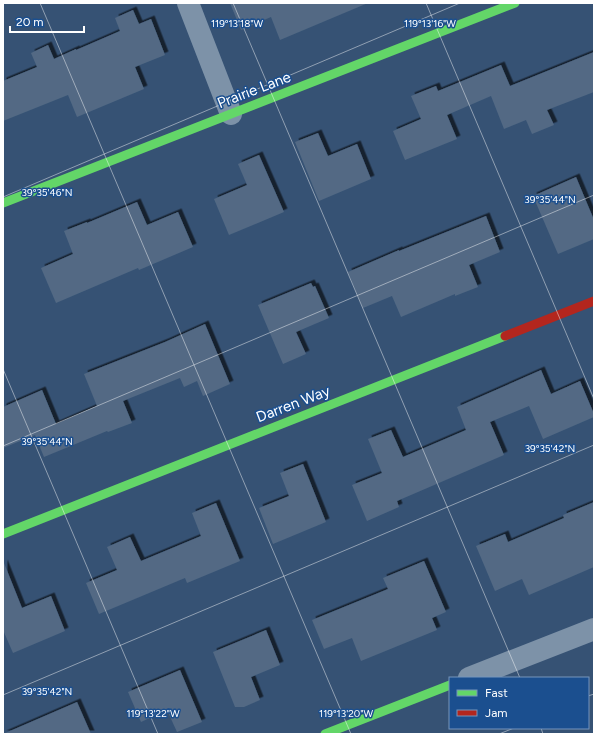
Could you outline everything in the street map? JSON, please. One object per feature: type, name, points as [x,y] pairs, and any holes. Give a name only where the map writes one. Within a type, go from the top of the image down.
[{"type":"street","points":[[188,3],[231,114]]},
{"type":"street","name":"Prairie Lane","points":[[3,203],[515,3]]},
{"type":"street","name":"Darren Way","points":[[3,534],[594,301]]},
{"type":"street","points":[[472,677],[594,629]]},
{"type":"street","points":[[325,734],[449,685]]},
{"type":"building","points":[[230,3],[368,3],[280,40],[271,17],[241,30]]},
{"type":"building","points":[[133,10],[139,24],[151,19],[165,55],[135,67],[144,89],[77,117],[68,95],[3,121],[3,81],[37,67],[31,53],[48,45],[54,59],[76,50],[120,31],[115,18]]},
{"type":"building","points":[[594,52],[594,92],[547,110],[554,125],[532,134],[526,120],[504,129],[491,96],[447,115],[457,139],[405,160],[393,131],[421,119],[411,96],[436,86],[438,91],[501,65],[510,86]]},
{"type":"building","points":[[318,133],[328,156],[357,144],[371,179],[319,201],[295,142]]},
{"type":"building","points":[[259,155],[284,212],[229,235],[214,199],[247,185],[238,164]]},
{"type":"building","points":[[576,177],[594,220],[594,239],[558,254],[533,196]]},
{"type":"building","points":[[137,202],[147,225],[178,212],[193,247],[139,270],[138,268],[56,303],[41,268],[73,254],[64,231]]},
{"type":"building","points":[[486,216],[500,252],[469,265],[478,287],[455,296],[455,294],[401,317],[392,296],[363,308],[348,272],[399,250]]},
{"type":"building","points":[[311,283],[313,287],[315,286],[329,318],[296,332],[306,354],[283,364],[258,305]]},
{"type":"building","points":[[205,324],[230,384],[203,396],[197,381],[184,387],[180,378],[123,401],[132,423],[108,432],[107,431],[44,457],[35,435],[3,448],[3,407],[42,390],[56,424],[97,406],[84,374],[165,342]]},
{"type":"building","points":[[541,370],[551,394],[580,381],[594,417],[543,439],[529,406],[490,422],[504,455],[397,501],[399,507],[367,521],[352,485],[382,473],[368,439],[391,430],[403,457],[466,430],[457,407]]},
{"type":"building","points":[[303,464],[326,522],[273,544],[259,508],[289,496],[280,473]]},
{"type":"building","points":[[594,502],[594,567],[529,595],[522,579],[495,591],[476,546],[505,534],[508,542],[564,518],[563,515]]},
{"type":"building","points":[[216,503],[240,561],[187,583],[185,578],[99,614],[86,583],[117,570],[107,547],[130,537],[141,561],[201,536],[192,513]]},
{"type":"building","points":[[424,561],[446,612],[432,618],[437,630],[361,661],[352,638],[324,649],[312,620],[388,589],[383,578]]},
{"type":"building","points":[[4,563],[22,608],[51,596],[65,631],[13,653],[3,630]]},
{"type":"building","points":[[266,630],[280,665],[251,677],[260,700],[244,707],[235,707],[213,652]]},
{"type":"building","points":[[180,670],[202,722],[177,732],[167,710],[141,722],[128,692]]},
{"type":"building","points":[[77,702],[91,734],[3,734]]},
{"type":"traffic: fast","points":[[3,203],[515,3]]},
{"type":"traffic: fast","points":[[3,534],[505,336]]},
{"type":"traffic: fast","points":[[325,734],[449,685]]},
{"type":"traffic: jam","points":[[505,336],[594,301]]}]
